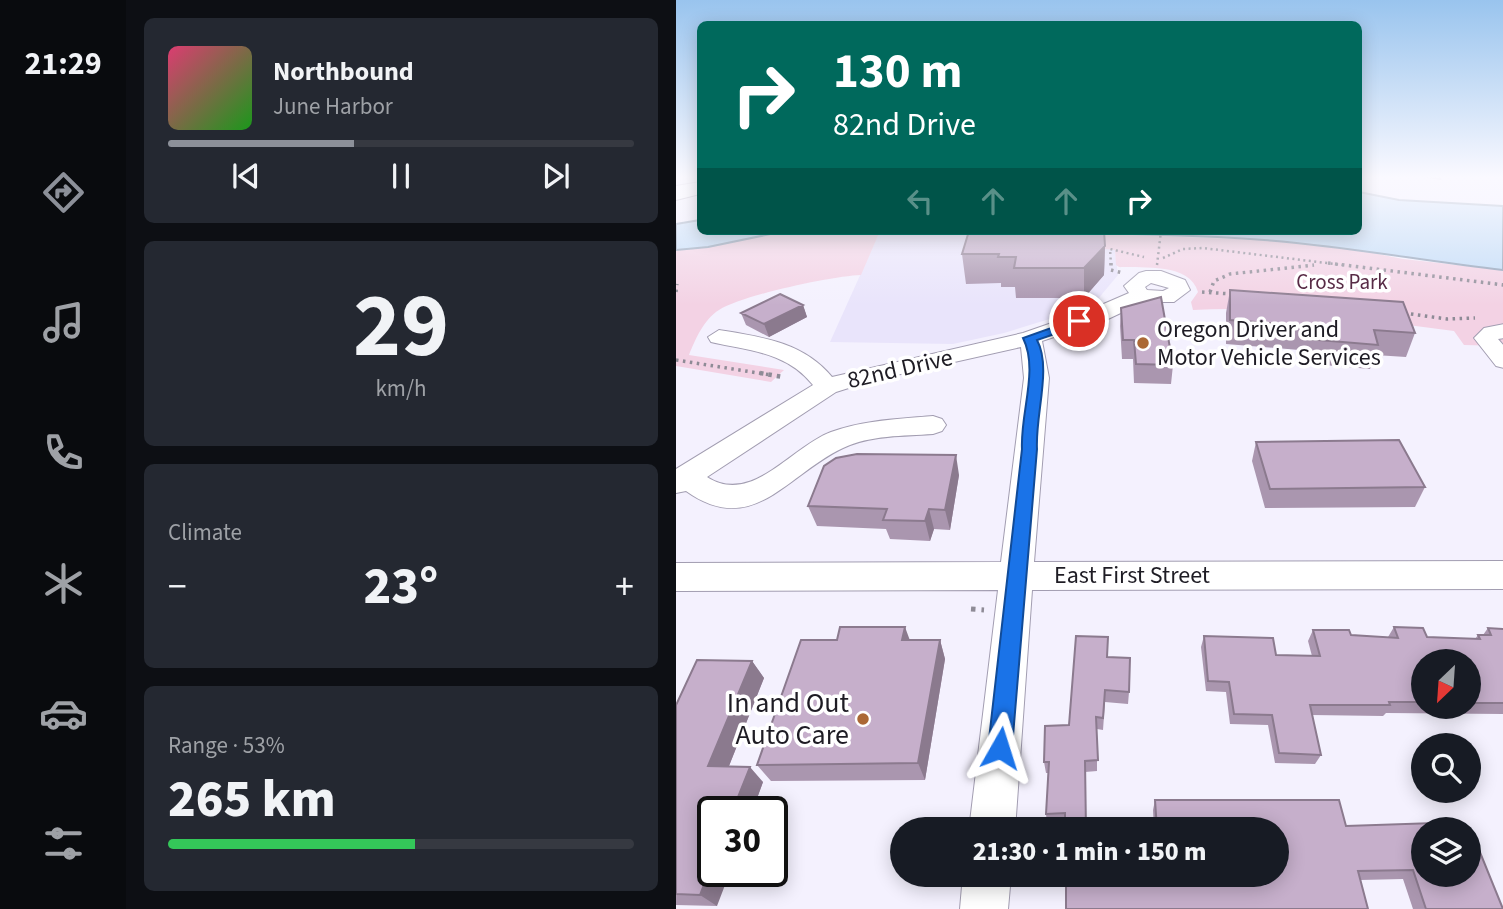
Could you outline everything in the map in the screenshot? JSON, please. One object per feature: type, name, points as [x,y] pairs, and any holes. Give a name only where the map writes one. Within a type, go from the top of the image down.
[{"type":"street","name":"82nd Drive","points":[[681,479],[826,387],[867,374],[1030,338],[1100,314],[1141,295]]},
{"type":"street","points":[[1490,329],[1504,361]]},
{"type":"street","points":[[719,337],[779,347],[817,374],[826,387]]},
{"type":"street","points":[[993,817],[1030,449],[1028,423],[1036,374],[1037,353],[1030,338]]},
{"type":"street","points":[[681,479],[726,498],[750,494],[773,482],[832,442],[878,429],[933,425]]},
{"type":"street","name":"East First Street","points":[[676,577],[1504,575]]},
{"type":"street","points":[[984,909],[986,887]]},
{"type":"path","points":[[1157,266],[1161,235]]},
{"type":"path","points":[[1156,258],[1168,257],[1184,249],[1203,248],[1318,264],[1384,268],[1504,285]]},
{"type":"path","points":[[1111,270],[1110,249],[1145,257]]},
{"type":"path","points":[[1237,294],[1210,292],[1214,281],[1230,274],[1318,264]]},
{"type":"path","points":[[676,292],[677,284]]},
{"type":"path","points":[[1393,311],[1490,329]]},
{"type":"path","points":[[676,360],[792,379]]},
{"type":"shaded area","points":[[878,235],[1046,235],[1115,250],[1118,275],[1092,306],[1004,333],[953,344],[830,342]]},
{"type":"green space","points":[[766,235],[878,235],[861,275],[810,283],[747,298],[719,310],[704,324],[689,355],[784,370],[771,382],[676,366],[676,250],[708,247]]},
{"type":"green space","name":"Cross Park","points":[[1103,235],[1262,240],[1343,247],[1403,259],[1503,270],[1503,346],[1464,345],[1454,331],[1356,318],[1259,310],[1193,310],[1191,302],[1198,292],[1186,276],[1164,269],[1119,267],[1116,265],[1115,250],[1104,249]]},
{"type":"water","points":[[1362,219],[1503,219],[1503,270],[1324,246],[1176,235],[1362,235]]},
{"type":"water","points":[[697,220],[697,235],[766,235],[708,247],[676,250],[676,224]]},
{"type":"building","points":[[968,235],[1104,235],[1105,246],[1084,268],[1014,268],[1016,257],[962,254]]},
{"type":"building","points":[[1230,290],[1403,302],[1415,333],[1374,330],[1378,345],[1307,339],[1305,326],[1230,320]]},
{"type":"building","points":[[780,294],[803,305],[764,324],[741,313]]},
{"type":"building","name":"Oregon Driver and Motor Vehicle Services","points":[[1161,297],[1173,365],[1136,364],[1134,340],[1123,340],[1121,308]]},
{"type":"building","points":[[1399,440],[1425,487],[1270,489],[1256,442]]},
{"type":"building","points":[[857,454],[956,455],[945,510],[929,509],[925,521],[883,520],[887,509],[808,506],[824,466],[836,458]]},
{"type":"building","name":"In and Out Auto Care","points":[[840,627],[905,627],[902,640],[940,640],[918,763],[757,765],[801,640],[837,640]]},
{"type":"building","points":[[1394,627],[1423,628],[1427,637],[1480,639],[1478,635],[1491,635],[1488,628],[1504,629],[1504,703],[1481,703],[1481,649],[1411,649],[1411,702],[1389,702],[1390,705],[1310,705],[1321,755],[1279,753],[1272,715],[1234,714],[1229,682],[1208,681],[1204,636],[1273,638],[1276,655],[1320,656],[1313,630],[1349,630],[1351,635],[1398,638]]},
{"type":"building","points":[[1076,636],[1108,637],[1107,657],[1130,658],[1129,692],[1105,690],[1103,718],[1096,717],[1098,760],[1085,761],[1086,817],[1065,817],[1065,813],[1046,814],[1049,762],[1044,762],[1045,726],[1069,725]]},
{"type":"building","points":[[697,660],[752,661],[708,766],[750,767],[738,796],[697,796],[697,887],[703,887],[700,895],[676,894],[676,705]]},
{"type":"building","points":[[1155,800],[1339,800],[1346,826],[1411,824],[1411,870],[1358,871],[1368,909],[1066,909],[1066,887],[1289,887],[1289,817],[1156,817]]},
{"type":"building","points":[[1481,855],[1503,909],[1426,909],[1419,887],[1481,887]]},
{"type":"place","name":"Oregon Driver and Motor Vehicle Services","points":[[1143,343]]},
{"type":"place","name":"In and Out Auto Care","points":[[863,719]]},
{"type":"route","points":[[1000,748],[1030,449],[1028,423],[1034,402],[1037,353],[1030,338],[1079,321]]}]
